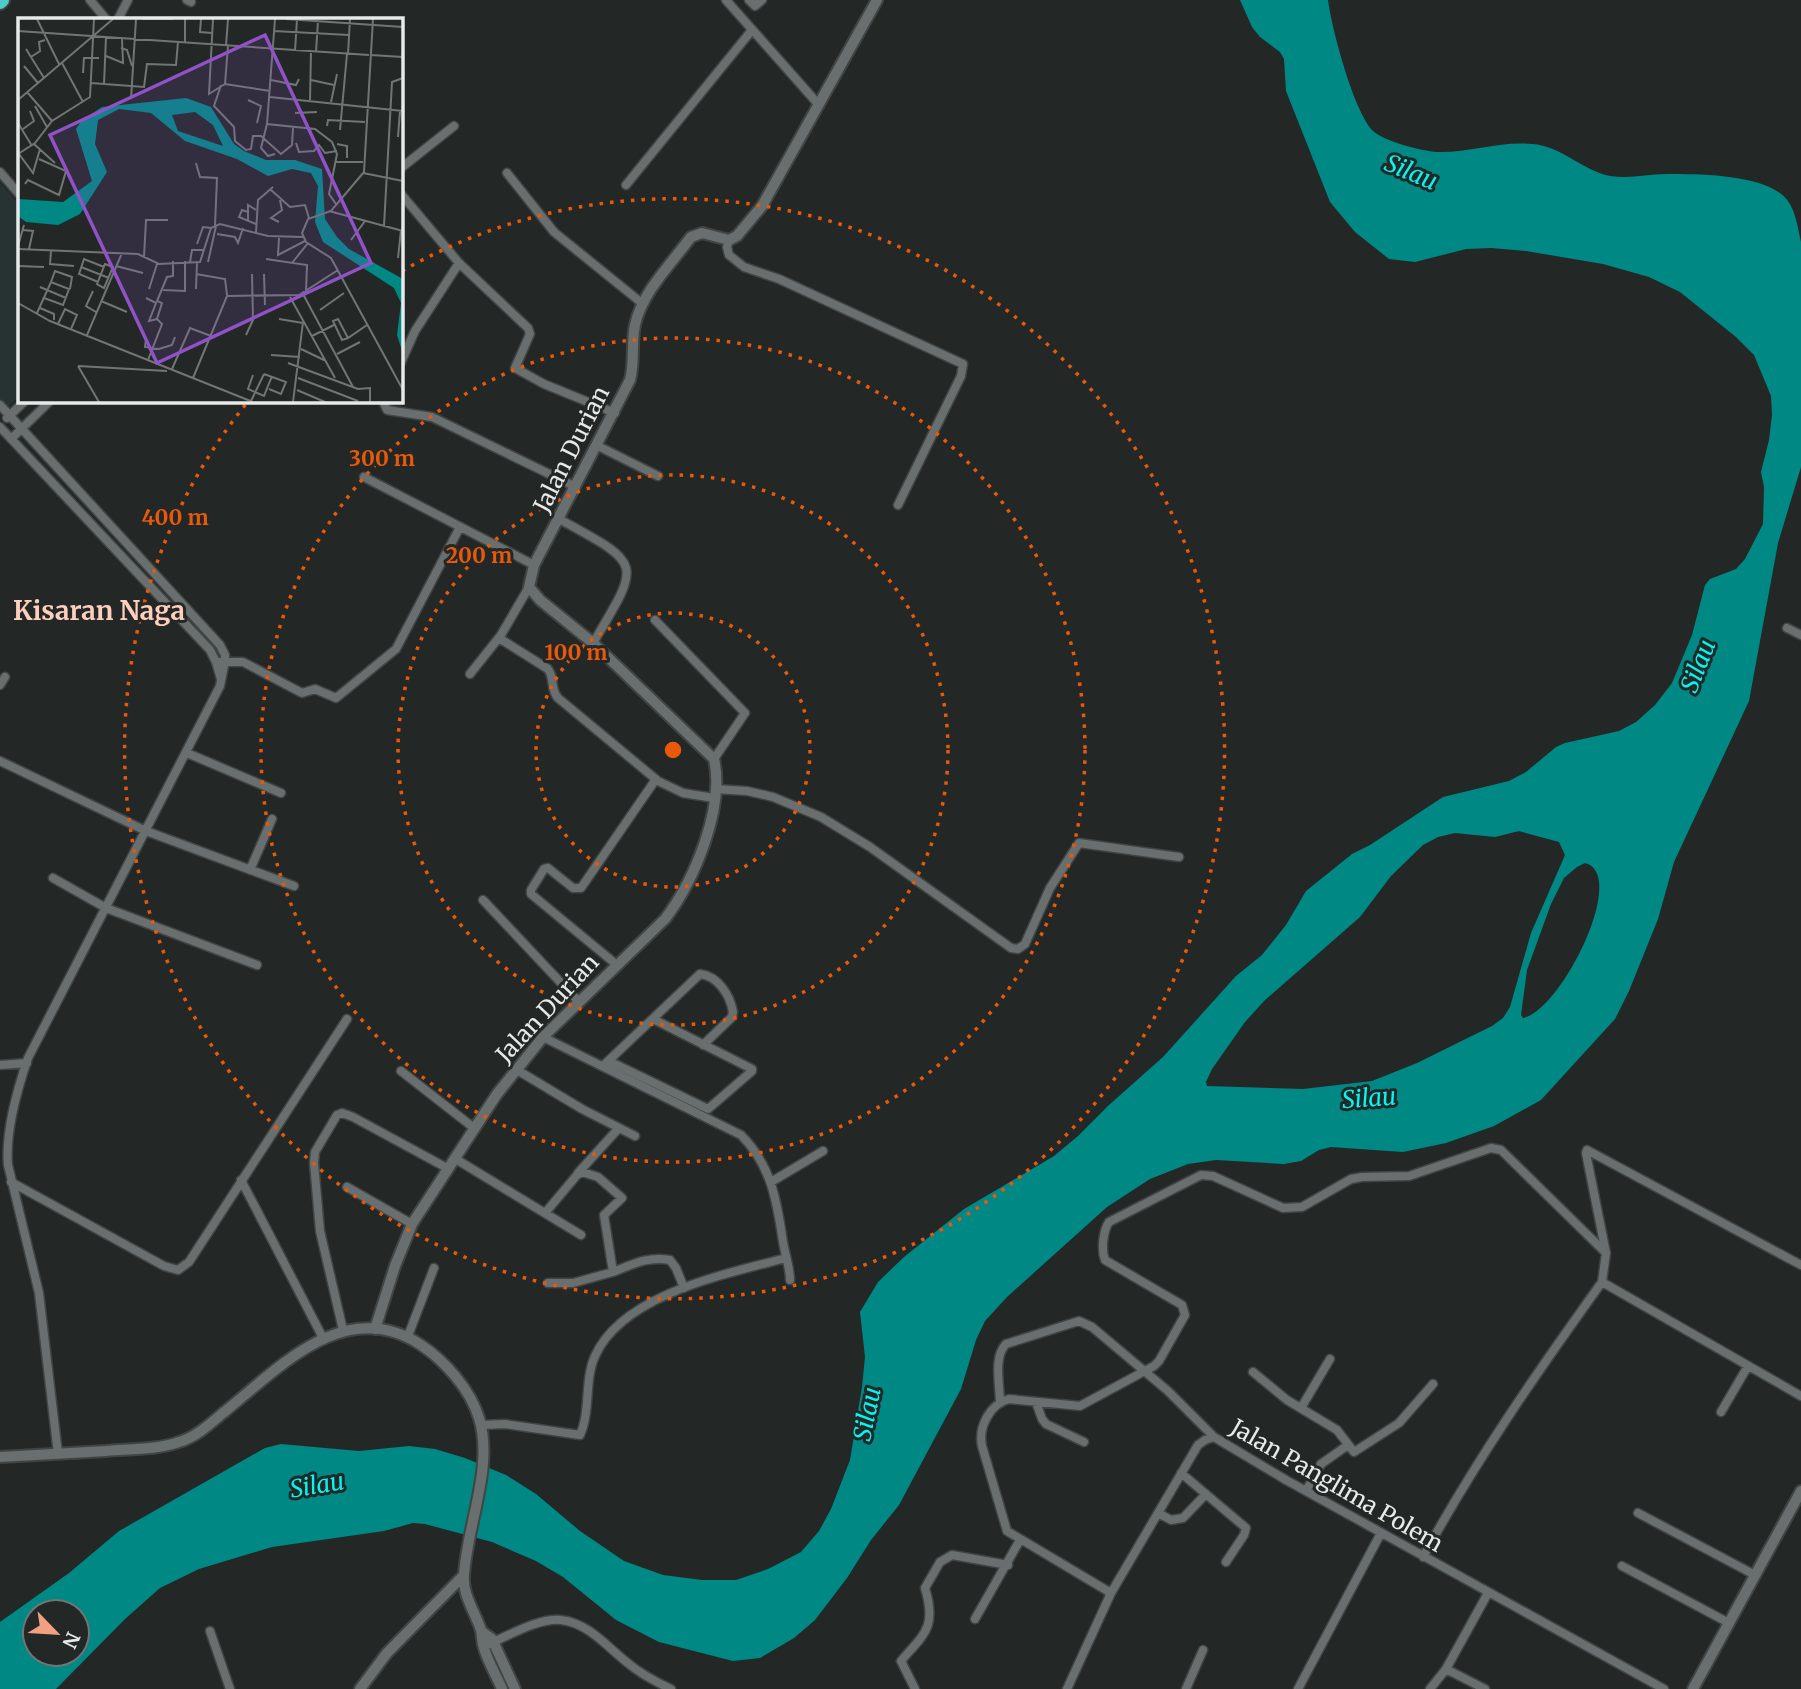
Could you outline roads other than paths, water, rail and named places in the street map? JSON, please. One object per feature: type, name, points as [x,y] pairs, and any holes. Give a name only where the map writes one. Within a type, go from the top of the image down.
[{"type":"street","points":[[90,0],[105,18]]},
{"type":"street","points":[[119,18],[128,0]]},
{"type":"street","points":[[726,0],[820,105]]},
{"type":"street","points":[[749,0],[755,6],[762,0]]},
{"type":"street","points":[[877,0],[762,206],[737,236],[729,240],[727,247],[729,255],[744,267],[779,279],[963,365],[961,376],[898,505]]},
{"type":"street","points":[[626,185],[752,30]]},
{"type":"street","points":[[402,167],[454,126]]},
{"type":"street","points":[[0,172],[18,193]]},
{"type":"street","points":[[507,173],[554,232],[643,303]]},
{"type":"street","points":[[402,193],[458,263],[530,330],[514,368],[544,384],[615,413]]},
{"type":"street","name":"Jalan Durian","points":[[529,587],[534,565],[615,413],[632,371],[635,327],[643,303],[691,237],[702,233],[729,240]]},
{"type":"street","points":[[402,360],[415,331],[458,263]]},
{"type":"street","points":[[25,402],[0,426],[221,662],[243,662],[302,693],[315,689],[332,698],[341,696],[396,649],[460,527]]},
{"type":"street","points":[[11,439],[49,402]]},
{"type":"street","points":[[383,402],[387,410],[432,417],[576,487]]},
{"type":"street","points":[[0,405],[220,645],[221,662],[222,682],[27,1063],[3,1155],[39,1293],[58,1454]]},
{"type":"street","points":[[598,446],[658,476]]},
{"type":"street","points":[[364,477],[534,565]]},
{"type":"street","points":[[559,519],[607,545],[628,568],[625,590],[593,643]]},
{"type":"street","points":[[470,674],[499,638],[529,587],[540,600],[593,643],[714,759],[745,713],[655,620]]},
{"type":"street","points":[[1787,628],[1801,635]]},
{"type":"street","points":[[499,638],[545,666],[551,673],[552,688],[558,698],[656,779],[683,793],[747,791],[773,797],[821,817],[870,847],[1011,948],[1018,949],[1025,944],[1050,888],[1079,843],[1179,857]]},
{"type":"street","points":[[0,685],[5,677]]},
{"type":"street","points":[[187,753],[281,793]]},
{"type":"street","name":"Jalan Durian","points":[[375,1329],[412,1224],[497,1094],[543,1037],[665,919],[679,899],[710,832],[717,775],[714,759]]},
{"type":"street","points":[[0,761],[146,831],[294,886]]},
{"type":"street","points":[[617,965],[531,894],[531,890],[544,869],[548,868],[573,888],[581,888],[656,779]]},
{"type":"street","points":[[250,870],[272,819]]},
{"type":"street","points":[[53,878],[106,908],[257,965]]},
{"type":"street","points":[[483,900],[579,1002]]},
{"type":"street","points":[[606,1064],[700,974],[718,981],[733,1012],[732,1017],[703,1045]]},
{"type":"street","points":[[11,1182],[164,1266],[178,1270],[190,1262],[347,1019]]},
{"type":"street","points":[[543,1037],[708,1109],[753,1070],[653,1019]]},
{"type":"street","points":[[0,1065],[27,1063]]},
{"type":"street","points":[[606,1064],[741,1135],[753,1147],[763,1162],[776,1194],[790,1280]]},
{"type":"street","points":[[517,1070],[618,1129],[635,1136]]},
{"type":"street","points":[[401,1071],[474,1128]]},
{"type":"street","points":[[343,1330],[320,1231],[314,1163],[315,1152],[337,1115],[342,1113],[450,1163],[581,1235]]},
{"type":"street","points":[[545,1213],[618,1129]]},
{"type":"street","points":[[1111,1592],[1007,1531],[981,1440],[983,1424],[991,1412],[1009,1399],[1080,1406],[1160,1361],[1185,1312],[1182,1305],[1105,1260],[1102,1253],[1109,1223],[1201,1175],[1213,1176],[1283,1208],[1295,1209],[1351,1179],[1409,1176],[1495,1148],[1501,1150],[1606,1254]]},
{"type":"street","points":[[1423,1557],[1493,1437],[1602,1282],[1606,1254],[1587,1150],[1801,1265]]},
{"type":"street","points":[[771,1182],[823,1151]]},
{"type":"street","points":[[577,1175],[582,1172],[598,1177],[622,1198],[604,1215],[613,1272]]},
{"type":"street","points":[[242,1180],[323,1338]]},
{"type":"street","points":[[347,1187],[412,1224]]},
{"type":"street","points":[[548,1283],[573,1283],[656,1257],[670,1260],[684,1288]]},
{"type":"street","points":[[481,1425],[505,1424],[580,1435],[594,1359],[606,1335],[631,1314],[684,1288],[786,1258]]},
{"type":"street","points":[[408,1336],[434,1268]]},
{"type":"street","points":[[1602,1282],[1801,1396]]},
{"type":"street","points":[[1000,1403],[999,1357],[1006,1344],[1079,1321],[1091,1326],[1168,1391],[1214,1437]]},
{"type":"street","points":[[0,1457],[155,1448],[180,1442],[203,1429],[284,1364],[323,1338],[343,1330],[375,1329],[408,1336],[446,1365],[472,1401],[481,1425],[485,1450],[463,1576],[481,1631],[488,1634],[488,1644],[502,1689]]},
{"type":"street","points":[[1301,1408],[1330,1359]]},
{"type":"street","points":[[1721,1412],[1748,1366]]},
{"type":"street","points":[[1253,1373],[1287,1400],[1337,1430],[1356,1452],[1399,1423],[1433,1384]]},
{"type":"street","points":[[1036,1402],[1046,1424],[1084,1442]]},
{"type":"street","name":"Jalan Panglima Polem","points":[[1067,1689],[1111,1592],[1198,1445],[1214,1437],[1423,1557],[1664,1689]]},
{"type":"street","points":[[1306,1491],[1321,1464],[1348,1445]]},
{"type":"street","points":[[1181,1474],[1246,1528],[1226,1562]]},
{"type":"street","points":[[1693,1689],[1801,1491]]},
{"type":"street","points":[[1158,1513],[1171,1520],[1184,1518],[1206,1494]]},
{"type":"street","points":[[1638,1513],[1755,1575]]},
{"type":"street","points":[[1298,1689],[1381,1533]]},
{"type":"street","points":[[975,1619],[1020,1540]]},
{"type":"street","points":[[915,1689],[901,1661],[923,1639],[931,1607],[925,1588],[940,1563],[952,1555],[1008,1565]]},
{"type":"street","points":[[1622,1566],[1729,1623]]},
{"type":"street","points":[[360,1689],[387,1653],[463,1576]]},
{"type":"street","points":[[1430,1689],[1446,1669],[1488,1593]]},
{"type":"street","points":[[488,1644],[547,1621],[561,1620],[578,1624],[592,1632],[629,1665],[671,1689]]},
{"type":"street","points":[[210,1630],[230,1689]]},
{"type":"street","points":[[488,1644],[515,1689]]},
{"type":"street","points":[[1186,1689],[1203,1650]]},
{"type":"street","points":[[1446,1669],[1485,1689]]},
{"type":"water","name":"Silau","points":[[1240,0],[1328,0],[1339,49],[1358,105],[1372,130],[1393,142],[1437,152],[1532,144],[1553,149],[1590,169],[1610,176],[1681,174],[1732,177],[1766,185],[1779,192],[1793,210],[1801,242],[1801,467],[1778,543],[1749,701],[1674,862],[1658,919],[1615,1019],[1541,1100],[1494,1126],[1446,1143],[1403,1152],[1331,1147],[1319,1150],[1301,1161],[1284,1164],[1216,1160],[1188,1164],[1150,1179],[1107,1207],[1007,1297],[985,1321],[976,1340],[961,1389],[899,1505],[815,1620],[794,1638],[760,1658],[733,1661],[659,1642],[616,1620],[563,1577],[536,1561],[492,1542],[413,1523],[384,1531],[272,1547],[199,1569],[160,1588],[91,1653],[91,1598],[34,1598],[69,1573],[119,1531],[265,1448],[281,1444],[359,1451],[409,1446],[435,1449],[465,1458],[506,1475],[536,1494],[580,1531],[624,1561],[663,1575],[702,1580],[736,1580],[768,1569],[801,1552],[819,1531],[831,1509],[850,1460],[865,1357],[860,1312],[878,1282],[904,1257],[964,1209],[1054,1156],[1078,1136],[1163,1057],[1236,976],[1262,955],[1286,925],[1306,891],[1352,854],[1443,797],[1509,781],[1526,772],[1556,747],[1619,731],[1636,722],[1655,705],[1672,683],[1692,635],[1705,585],[1710,579],[1736,569],[1745,559],[1763,524],[1764,487],[1761,472],[1769,440],[1771,396],[1754,355],[1680,292],[1649,277],[1603,264],[1491,248],[1466,249],[1415,262],[1389,259],[1355,232],[1330,202],[1286,91],[1284,59],[1280,52],[1260,37],[1252,27]],"holes":[[[1519,831],[1559,842],[1565,855],[1531,933],[1510,1007],[1503,1018],[1417,1063],[1372,1081],[1303,1089],[1207,1086],[1212,1069],[1245,1022],[1265,1000],[1360,917],[1391,876],[1423,845],[1438,837],[1455,833],[1495,837]],[[1585,863],[1597,873],[1599,891],[1595,915],[1585,942],[1555,992],[1538,1010],[1523,1018],[1521,1015],[1527,970],[1551,904],[1564,878]]]},
{"type":"water","points":[[21,1607],[21,1668],[77,1668],[56,1689],[0,1689],[0,1622]]},
{"type":"district","name":"Kisaran Naga","points":[[99,610]]}]
